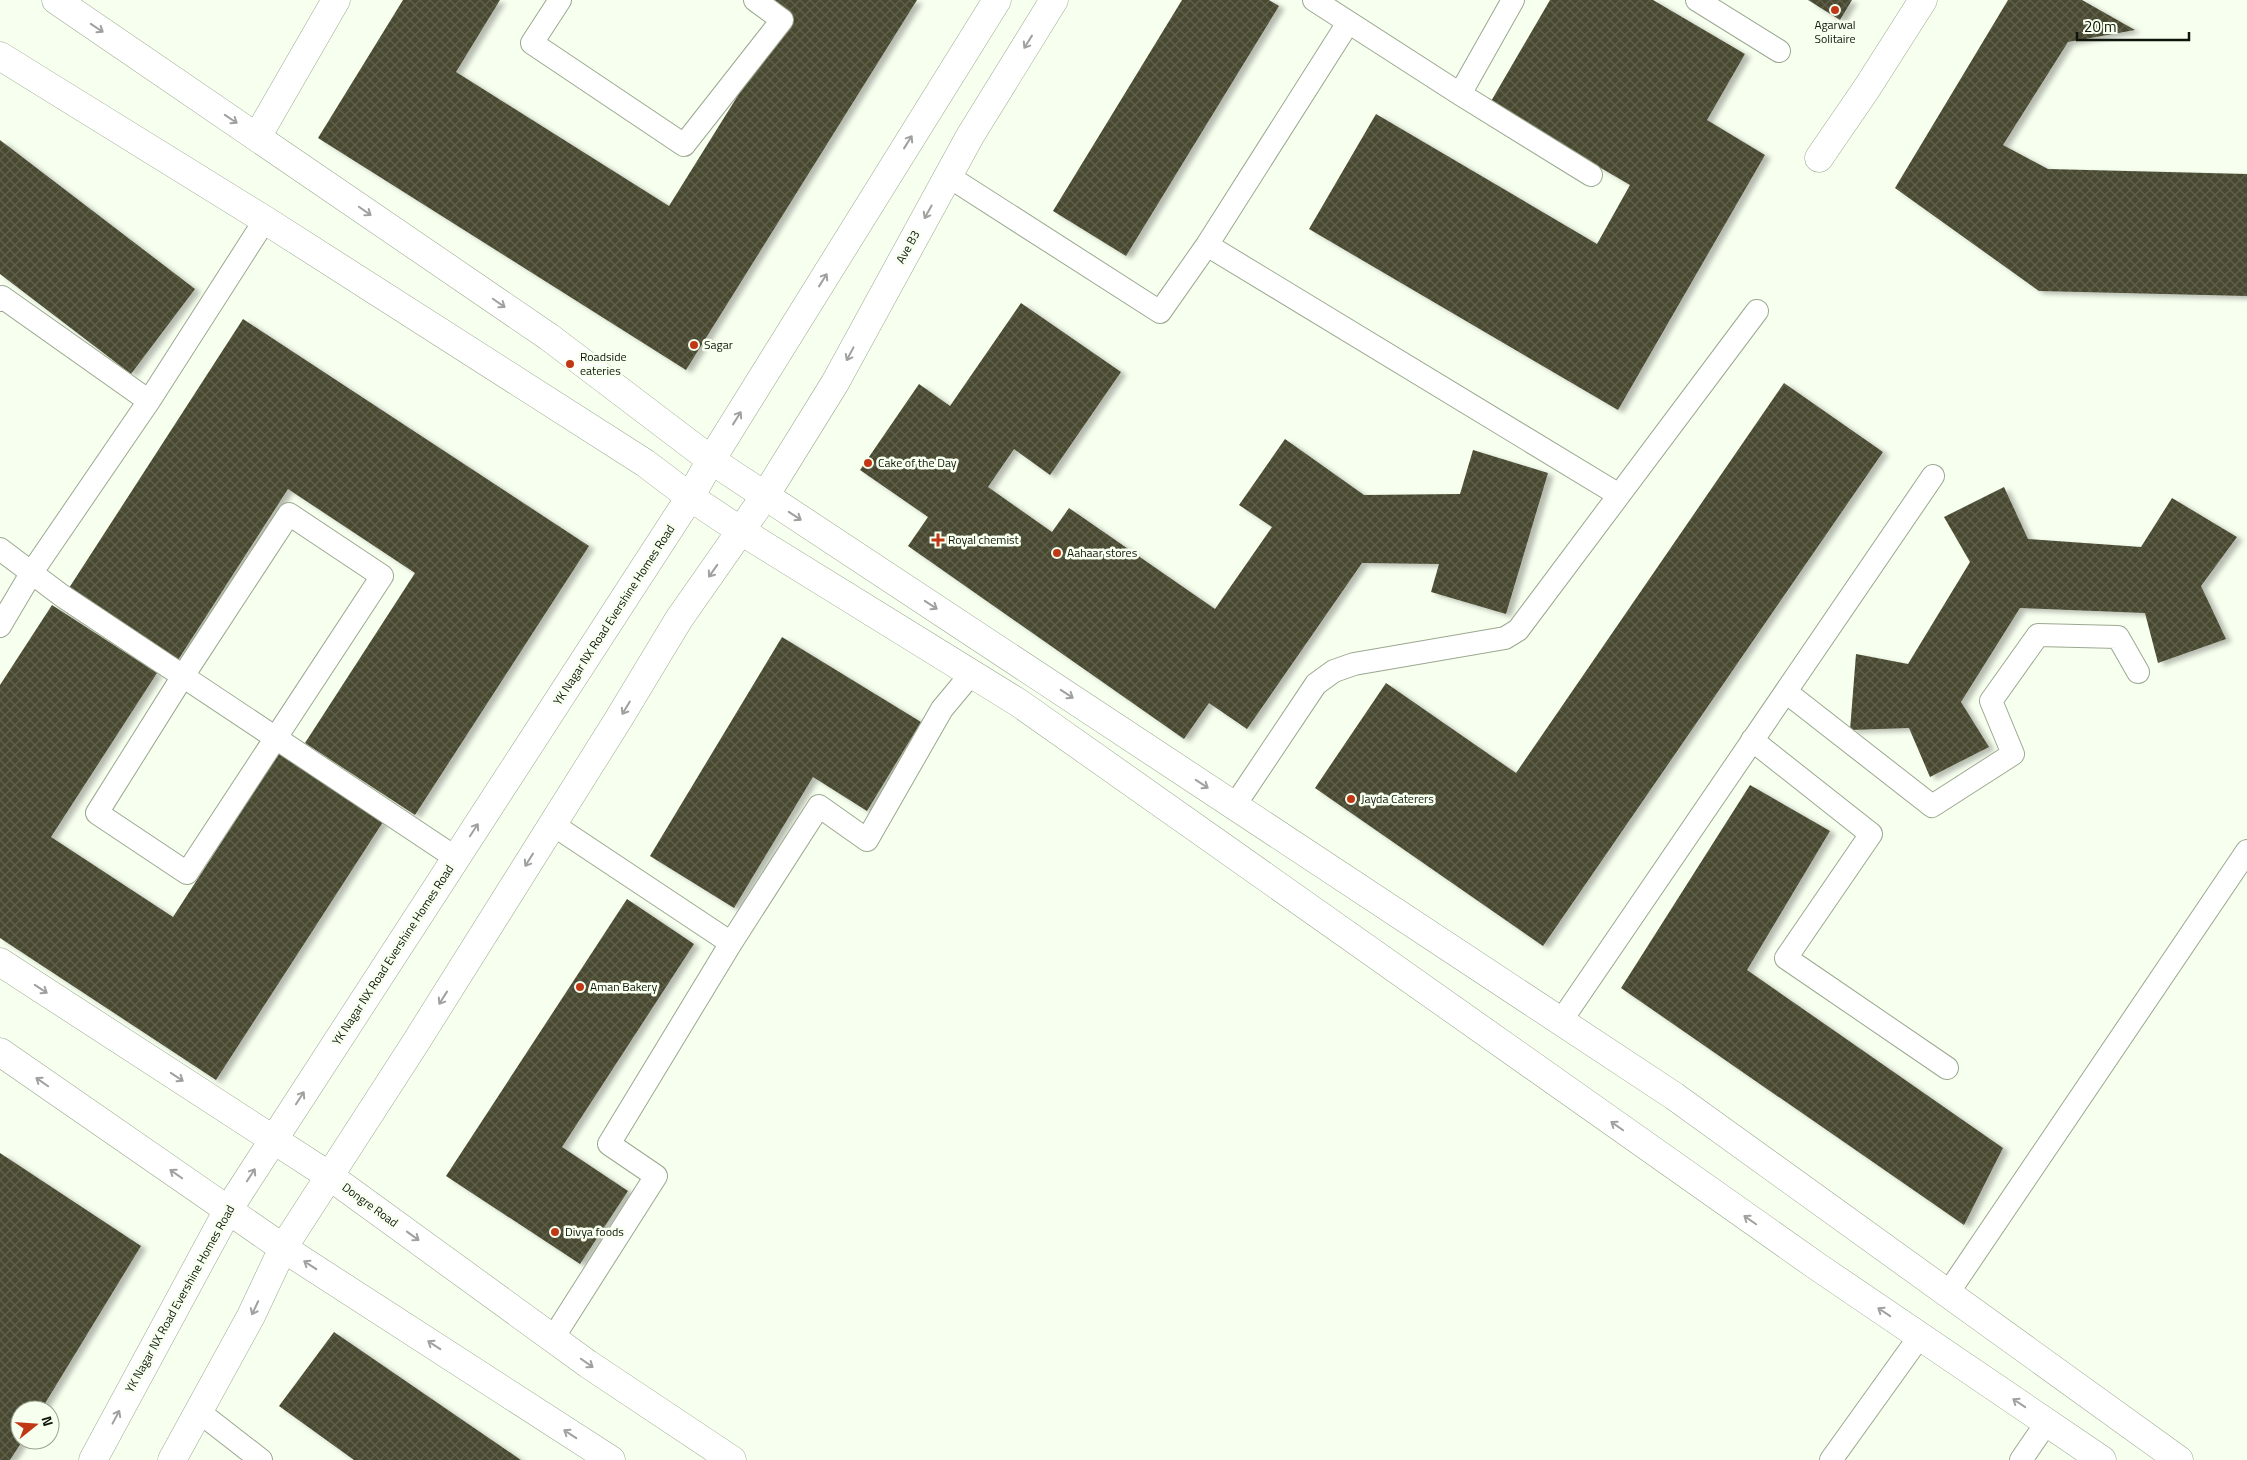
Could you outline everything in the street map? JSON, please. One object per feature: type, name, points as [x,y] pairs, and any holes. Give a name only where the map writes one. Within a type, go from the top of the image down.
[{"type":"street","points":[[56,0],[549,338],[711,460],[1674,1096],[2180,1460]]},
{"type":"street","points":[[257,137],[336,0]]},
{"type":"street","points":[[711,460],[997,0]]},
{"type":"street","name":"Ave B3","points":[[765,496],[835,383],[970,136],[1054,0]]},
{"type":"street","points":[[1819,158],[1867,88],[1923,0]]},
{"type":"street","points":[[0,56],[265,220],[645,462],[690,498],[741,531],[1019,703],[1818,1268],[2102,1460]]},
{"type":"street","name":"YK Nagar NX Road Evershine Homes Road","points":[[93,1460],[228,1210],[690,498],[711,460]]},
{"type":"street","points":[[172,1460],[251,1316],[282,1248],[416,1042],[618,720],[679,619],[765,496]]},
{"type":"street","name":"Dongre Road","points":[[0,962],[328,1175],[553,1338],[732,1460]]},
{"type":"street","points":[[0,1052],[282,1248],[611,1460]]},
{"type":"lane","points":[[560,0],[532,43],[684,145],[782,20],[755,0]]},
{"type":"lane","points":[[1314,0],[1591,175]]},
{"type":"lane","points":[[1460,94],[1513,0]]},
{"type":"lane","points":[[1697,0],[1779,51]]},
{"type":"lane","points":[[948,176],[1160,312],[1207,245],[1348,23]]},
{"type":"lane","points":[[0,626],[32,572],[149,401],[265,220]]},
{"type":"lane","points":[[1207,245],[1619,495]]},
{"type":"lane","points":[[0,300],[2,297],[149,401]]},
{"type":"lane","points":[[1235,805],[1316,684],[1334,671],[1354,664],[1505,638],[1518,630],[1757,311]]},
{"type":"lane","points":[[1560,1021],[1933,476]]},
{"type":"lane","points":[[290,514],[382,576],[277,737],[188,873],[97,813],[183,676],[290,514]]},
{"type":"lane","points":[[0,549],[61,595],[277,737],[456,858]]},
{"type":"lane","points":[[1786,692],[1932,806],[2013,754],[1991,701],[2038,635],[2118,637],[2138,672]]},
{"type":"lane","points":[[553,1338],[656,1176],[609,1144],[731,943],[820,806],[867,840],[942,709],[972,673]]},
{"type":"lane","points":[[1752,740],[1871,834],[1786,958],[1948,1068]]},
{"type":"lane","points":[[552,824],[731,943]]},
{"type":"lane","points":[[1948,1293],[2247,851]]},
{"type":"lane","points":[[1831,1460],[1920,1336]]},
{"type":"lane","points":[[198,1411],[262,1460]]},
{"type":"lane","points":[[2020,1460],[2047,1422]]},
{"type":"building","points":[[403,0],[500,0],[456,72],[669,206],[790,12],[772,0],[917,0],[686,370],[318,138]]},
{"type":"building","points":[[1182,0],[1269,0],[1279,6],[1126,256],[1053,211]]},
{"type":"building","points":[[1550,0],[1653,0],[1745,54],[1707,120],[1765,155],[1618,410],[1309,229],[1376,114],[1597,244],[1630,185],[1490,103]]},
{"type":"building","name":"Agarwal Solitaire","points":[[1808,0],[1852,0],[1840,20]]},
{"type":"building","points":[[2008,0],[2082,0],[2135,30],[2068,42],[2003,145],[2048,169],[2247,174],[2247,296],[2039,291],[1895,188]]},
{"type":"building","points":[[0,140],[195,289],[131,374],[0,274]]},
{"type":"building","points":[[1021,303],[1121,372],[1050,475],[1014,449],[988,487],[1052,532],[1069,508],[1215,609],[1272,527],[1239,505],[1285,439],[1364,495],[1460,494],[1473,450],[1548,473],[1506,614],[1431,592],[1439,564],[1362,563],[1247,729],[1209,703],[1184,739],[908,546],[928,517],[860,470],[919,384],[950,406]]},
{"type":"building","points":[[243,319],[589,546],[415,815],[305,743],[415,573],[288,489],[178,660],[69,588]]},
{"type":"building","points":[[1784,383],[1883,452],[1543,946],[1315,788],[1386,683],[1516,773]]},
{"type":"building","points":[[2004,487],[2028,539],[2141,547],[2172,498],[2237,537],[2201,586],[2226,639],[2158,663],[2145,613],[2020,608],[1961,702],[1989,747],[1930,777],[1909,728],[1850,730],[1856,654],[1908,664],[1970,562],[1944,517]]},
{"type":"building","points":[[52,605],[157,673],[51,837],[173,917],[279,753],[383,822],[216,1080],[0,938],[0,685]]},
{"type":"building","points":[[782,637],[921,722],[867,811],[813,777],[734,908],[650,856]]},
{"type":"building","points":[[1750,785],[1830,831],[1747,970],[2003,1148],[1964,1225],[1621,988]]},
{"type":"building","points":[[627,899],[694,944],[562,1147],[628,1191],[580,1264],[446,1176]]},
{"type":"building","points":[[0,1153],[141,1246],[47,1400],[10,1400],[10,1450],[16,1450],[10,1460],[0,1460]]},
{"type":"building","points":[[334,1332],[521,1460],[354,1460],[279,1406]]},
{"type":"place","name":"Agarwal Solitaire","points":[[1835,10]]},
{"type":"place","name":"Sagar","points":[[694,345]]},
{"type":"place","name":"Roadside eateries","points":[[570,364]]},
{"type":"place","name":"Cake of the Day","points":[[868,463]]},
{"type":"place","name":"Royal chemist","points":[[938,540]]},
{"type":"place","name":"Aahaar stores","points":[[1057,553]]},
{"type":"place","name":"Jayda Caterers","points":[[1351,799]]},
{"type":"place","name":"Aman Bakery","points":[[580,987]]},
{"type":"place","name":"Divya foods","points":[[555,1232]]}]
